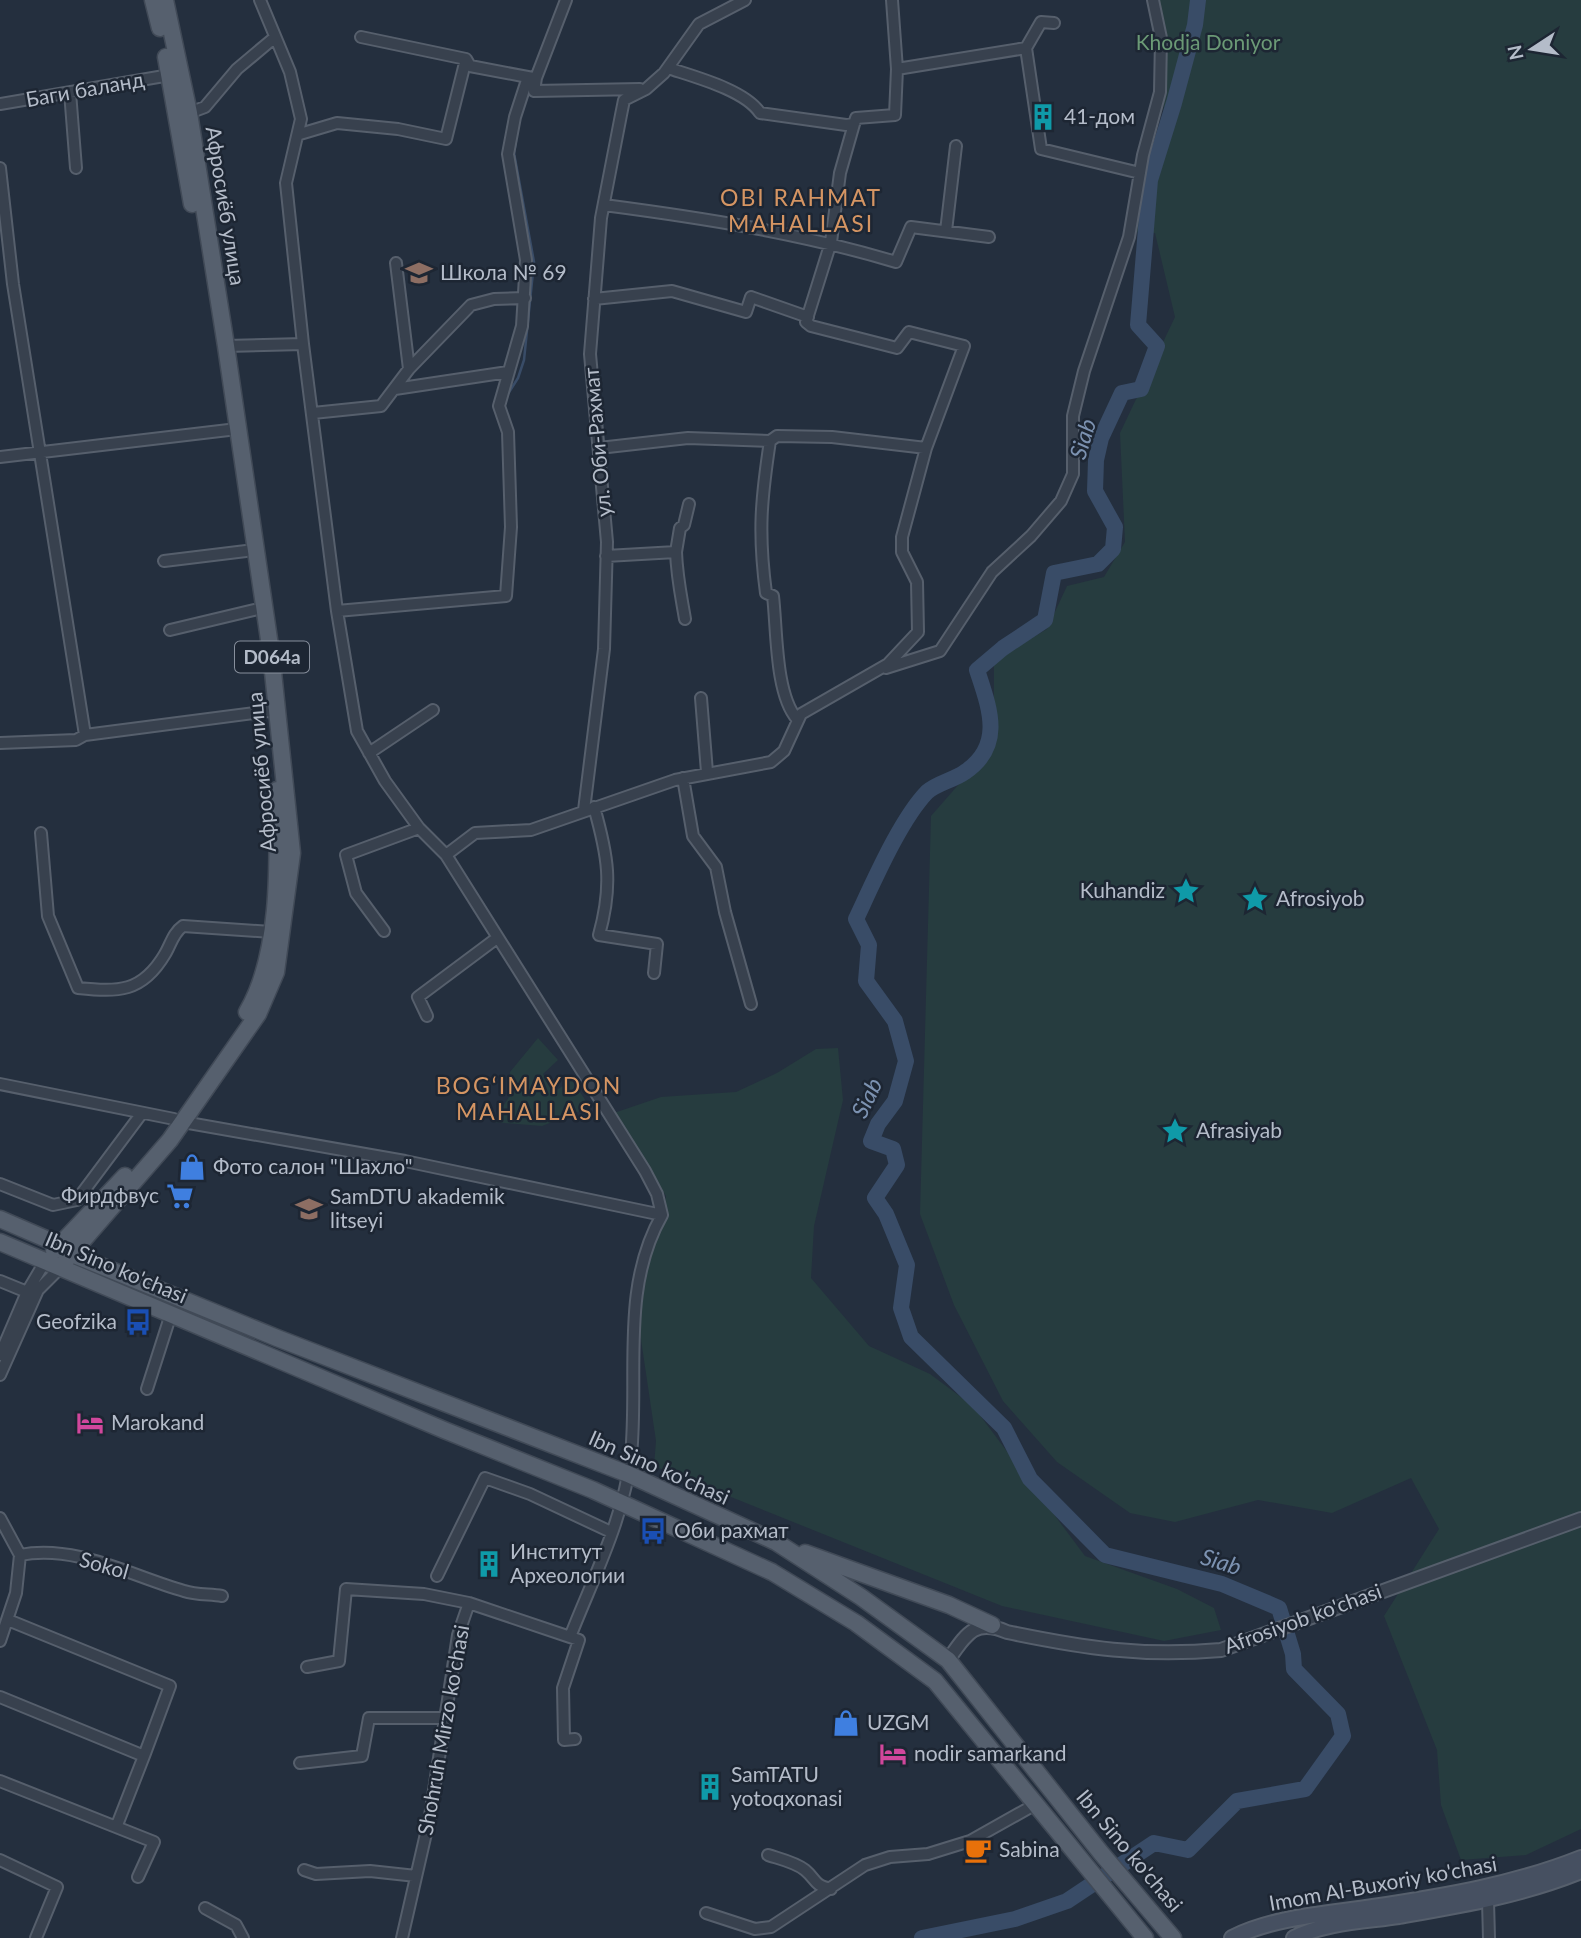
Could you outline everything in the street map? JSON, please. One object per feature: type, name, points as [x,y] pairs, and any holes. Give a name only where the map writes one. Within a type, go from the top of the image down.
[{"type":"main road","name":"Афросиёб улица","points":[[153,0],[198,205]]},
{"type":"main road","name":"Афросиёб улица","points":[[53,1264],[179,1121],[258,1014],[276,972],[292,853],[271,653],[205,254],[189,113],[165,0]]},
{"type":"main road","name":"Афросиёб улица","points":[[179,1121],[249,1008],[264,969],[271,932],[278,852],[270,711],[246,551],[226,346],[205,254]]},
{"type":"main road","name":"Ibn Sino ko'chasi","points":[[0,1219],[276,1338],[628,1474],[776,1542],[861,1597],[948,1660],[1071,1816],[1173,1938]]},
{"type":"main road","name":"Ibn Sino ko'chasi","points":[[0,1242],[623,1503],[772,1572],[856,1623],[935,1681],[1145,1937]]},
{"type":"main road","points":[[776,1542],[949,1605],[992,1625]]},
{"type":"main road","points":[[935,1681],[948,1660]]},
{"type":"main road","name":"Imom Al-Buxoriy ko'chasi","points":[[1294,1938],[1329,1927],[1488,1900],[1536,1889],[1575,1867]]},
{"type":"main road","name":"Imom Al-Buxoriy ko'chasi","points":[[1232,1938],[1288,1921],[1470,1893],[1575,1867]]},
{"type":"street","points":[[260,0],[290,72],[301,119],[300,134],[286,183],[303,344],[337,611],[357,731],[419,828],[446,855],[645,1171],[657,1194],[662,1215],[652,1233],[635,1299],[628,1474],[623,1503],[570,1637],[579,1640],[563,1688],[564,1740],[575,1740]]},
{"type":"street","points":[[337,611],[506,596],[510,527],[508,432],[499,406],[522,326],[526,260],[508,154],[515,117],[566,0]]},
{"type":"street","points":[[532,77],[534,91],[646,89],[668,68],[699,24],[745,0]]},
{"type":"street","points":[[446,855],[475,833],[531,830],[683,778],[771,762],[784,751],[797,719],[806,710],[878,670],[896,657],[918,632],[917,582],[901,552],[902,537],[926,449],[964,346],[909,332],[897,348],[811,326],[806,322],[831,242],[840,173],[856,118],[895,114],[897,69],[892,0]]},
{"type":"street","points":[[878,670],[940,651],[992,572],[1031,536],[1061,501],[1073,474],[1073,416],[1084,371],[1129,237],[1140,173],[1160,92],[1162,63],[1153,0]]},
{"type":"street","points":[[1054,23],[1041,22],[1026,48],[1041,149],[1140,173]]},
{"type":"street","points":[[361,37],[466,59],[470,65],[532,77]]},
{"type":"street","points":[[189,113],[205,107],[237,69],[274,38]]},
{"type":"street","points":[[897,69],[1026,48]]},
{"type":"street","points":[[300,134],[337,122],[398,129],[446,139],[466,59]]},
{"type":"street","points":[[668,68],[711,82],[754,103],[760,113],[854,124]]},
{"type":"street","name":"Баги баланд","points":[[0,104],[170,75]]},
{"type":"street","name":"ул. Оби-Рахмат","points":[[589,808],[604,649],[606,556],[590,354],[594,299],[604,205],[624,100],[646,89]]},
{"type":"street","points":[[70,92],[76,168]]},
{"type":"street","points":[[946,232],[956,146]]},
{"type":"street","points":[[0,168],[13,284],[85,735]]},
{"type":"street","points":[[604,205],[717,219],[831,242],[896,262],[911,227],[989,237]]},
{"type":"street","points":[[396,263],[409,369]]},
{"type":"street","points":[[594,299],[672,291],[746,312],[751,297],[808,317]]},
{"type":"street","points":[[313,413],[381,406],[409,369],[471,305],[494,299],[524,298]]},
{"type":"street","points":[[226,346],[303,344]]},
{"type":"street","points":[[395,390],[508,372]]},
{"type":"street","points":[[0,457],[233,430]]},
{"type":"street","points":[[599,449],[688,438],[770,441],[777,436],[832,437],[926,449]]},
{"type":"street","points":[[770,441],[760,512],[759,543],[766,593],[773,596],[783,689],[790,711],[797,719]]},
{"type":"street","points":[[685,619],[681,594],[677,589],[676,552],[680,528],[684,525],[689,504]]},
{"type":"street","points":[[164,561],[246,551]]},
{"type":"street","points":[[606,556],[676,552]]},
{"type":"street","points":[[170,630],[254,610]]},
{"type":"street","points":[[701,698],[707,772]]},
{"type":"street","points":[[369,753],[433,710]]},
{"type":"street","points":[[0,743],[76,740],[85,735],[270,711]]},
{"type":"street","points":[[683,778],[693,836],[716,867],[725,912],[751,1004]]},
{"type":"street","points":[[589,808],[606,850],[610,878],[599,935],[657,944],[654,973]]},
{"type":"street","points":[[384,931],[356,893],[346,855],[419,828]]},
{"type":"street","points":[[41,833],[48,916],[78,988],[120,991],[132,988],[159,963],[176,931],[183,926],[271,932]]},
{"type":"street","points":[[427,1016],[418,997],[497,938]]},
{"type":"street","points":[[0,1084],[179,1121],[405,1161],[662,1215]]},
{"type":"street","points":[[0,1184],[53,1205],[77,1200],[142,1113]]},
{"type":"street","points":[[0,1355],[4,1335],[27,1292],[53,1264]]},
{"type":"street","points":[[0,1375],[38,1290],[53,1264]]},
{"type":"street","points":[[0,1281],[27,1292]]},
{"type":"street","points":[[147,1390],[171,1314]]},
{"type":"street","points":[[437,1576],[485,1478],[530,1494],[611,1532]]},
{"type":"street","points":[[0,1518],[20,1555],[16,1593],[0,1641]]},
{"type":"street","name":"Afrosiyob ko'chasi","points":[[992,1625],[1007,1632],[1117,1653],[1177,1654],[1221,1650],[1581,1519]]},
{"type":"street","name":"Sokol","points":[[20,1555],[43,1551],[88,1559],[187,1592],[222,1596]]},
{"type":"street","points":[[307,1667],[339,1661],[346,1589],[424,1594],[469,1602]]},
{"type":"street","name":"Shohruh Mirzo ko'chasi","points":[[402,1938],[442,1750],[444,1718],[458,1635],[469,1602],[570,1637]]},
{"type":"street","points":[[8,1620],[170,1686],[117,1825]]},
{"type":"street","points":[[948,1660],[966,1634],[992,1625]]},
{"type":"street","points":[[0,1697],[144,1756]]},
{"type":"street","points":[[300,1763],[362,1756],[369,1718],[444,1718]]},
{"type":"street","points":[[1,1783],[117,1825],[154,1842],[138,1877]]},
{"type":"street","points":[[706,1913],[755,1929],[771,1927],[865,1865],[890,1857],[928,1854],[970,1841],[1036,1804]]},
{"type":"street","points":[[768,1855],[796,1865],[807,1871],[814,1883],[831,1889]]},
{"type":"street","points":[[0,1860],[57,1888],[36,1938]]},
{"type":"street","points":[[304,1870],[316,1874],[370,1871],[416,1876]]},
{"type":"street","points":[[1488,1900],[1489,1938]]},
{"type":"street","points":[[205,1908],[236,1924],[243,1938]]},
{"type":"green space","name":"Afrosiyob","points":[[1159,0],[1581,0],[1581,1829],[1526,1855],[1461,1860],[1441,1805],[1437,1750],[1384,1616],[1439,1529],[1411,1478],[1332,1513],[1258,1500],[1175,1522],[1130,1513],[1057,1462],[1003,1401],[954,1305],[920,1214],[931,816],[994,744],[994,661],[1047,629],[1067,586],[1104,577],[1125,542],[1120,433],[1175,317],[1155,233],[1130,232],[1163,126],[1166,42]]},
{"type":"green space","points":[[538,1038],[558,1060],[543,1074],[555,1091],[572,1080],[590,1107],[542,1126],[493,1122],[511,1094],[510,1072]]},
{"type":"green space","points":[[838,1048],[843,1100],[814,1226],[811,1278],[869,1346],[930,1374],[973,1406],[1085,1556],[1177,1589],[1214,1608],[1221,1630],[1164,1641],[1002,1606],[654,1466],[656,1441],[635,1299],[660,1230],[666,1196],[614,1113],[661,1097],[736,1092],[777,1073],[816,1049]]},
{"type":"waterway","name":"Siab","points":[[922,1938],[1015,1919],[1067,1901],[1154,1843],[1188,1850],[1237,1801],[1305,1789],[1343,1736],[1338,1714],[1294,1669],[1293,1654],[1279,1608],[1222,1584],[1105,1555],[1030,1479],[1004,1428],[911,1337],[901,1308],[907,1265],[886,1214],[875,1198],[897,1165],[893,1149],[871,1141],[878,1124],[895,1101],[906,1061],[895,1021],[866,981],[869,945],[856,919],[888,852],[917,804],[931,789],[965,772],[985,750],[991,725],[977,670],[1003,648],[1045,620],[1054,573],[1098,564],[1113,549],[1115,527],[1095,491],[1096,460],[1101,438],[1122,393],[1141,389],[1157,346],[1138,325],[1150,180],[1195,25],[1198,0]]},
{"type":"waterway","points":[[506,397],[518,378],[524,360],[534,262],[514,153],[516,141]]},
{"type":"place","name":"41-дом","points":[[1043,117]]},
{"type":"place","name":"Школа № 69","points":[[419,273]]},
{"type":"place","name":"Kuhandiz","points":[[1186,891]]},
{"type":"place","name":"Afrosiyob","points":[[1255,899]]},
{"type":"place","name":"Afrasiyab","points":[[1175,1131]]},
{"type":"place","name":"Фото салон \"Шахло\"","points":[[192,1167]]},
{"type":"place","name":"Фирдфвус","points":[[180,1196]]},
{"type":"place","name":"SamDTU akademik litseyi","points":[[309,1209]]},
{"type":"place","name":"Geofzika","points":[[138,1322]]},
{"type":"place","name":"Marokand","points":[[90,1423]]},
{"type":"place","name":"Оби рахмат","points":[[653,1531]]},
{"type":"place","name":"Институт Археологии","points":[[489,1564]]},
{"type":"place","name":"UZGM","points":[[846,1723]]},
{"type":"place","name":"nodir samarkand","points":[[893,1754]]},
{"type":"place","name":"SamTATU yotoqxonasi","points":[[710,1787]]},
{"type":"place","name":"Sabina","points":[[978,1850]]},
{"type":"district","name":"OBI RAHMAT MAHALLASI","points":[[801,211]]},
{"type":"district","name":"BOG‘IMAYDON MAHALLASI","points":[[529,1099]]},
{"type":"park label","name":"Khodja Doniyor","points":[[1208,43]]}]
